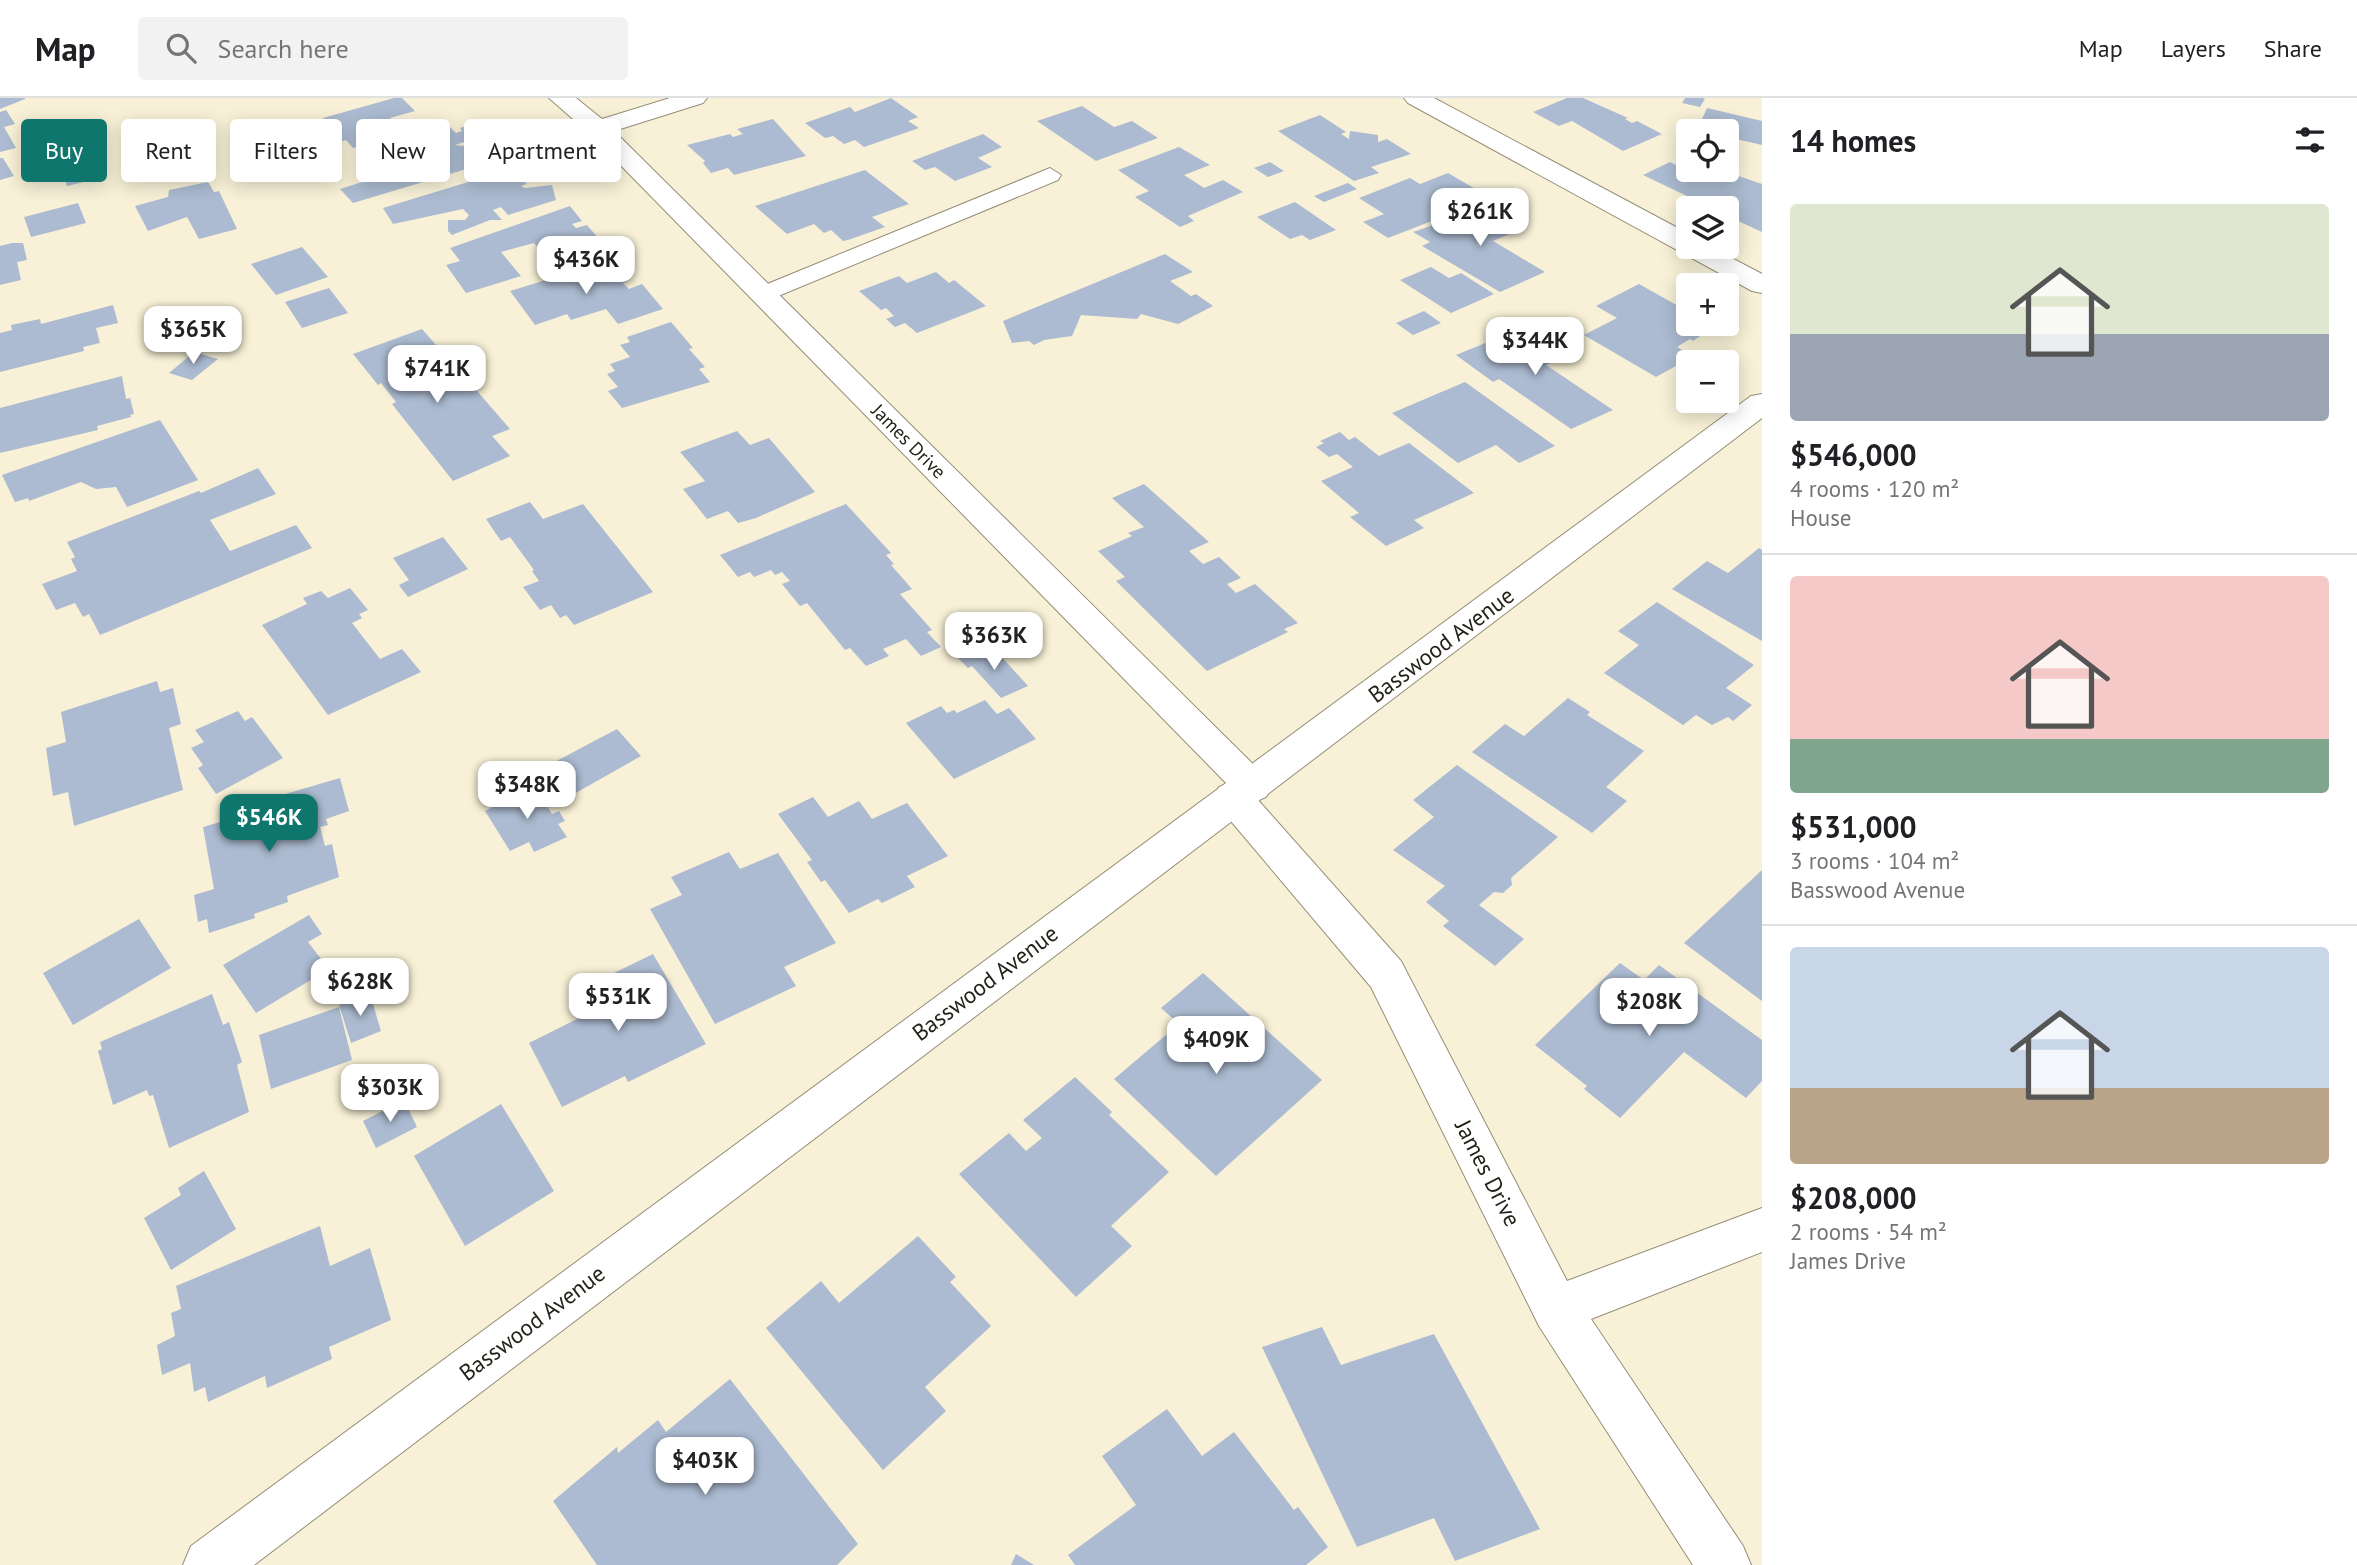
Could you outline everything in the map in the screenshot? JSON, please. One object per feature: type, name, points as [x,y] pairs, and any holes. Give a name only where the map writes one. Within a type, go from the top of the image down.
[{"type":"street","name":"James Drive","points":[[561,98],[587,119]]},
{"type":"street","points":[[621,121],[695,98]]},
{"type":"street","points":[[1416,98],[1676,238]]},
{"type":"street","name":"James Drive","points":[[621,151],[763,294],[1243,792],[1386,974],[1556,1308],[1724,1565]]},
{"type":"street","points":[[1714,259],[1762,285]]},
{"type":"street","name":"Basswood Avenue","points":[[210,1565],[1762,402]]},
{"type":"street","points":[[1556,1308],[1762,1230]]},
{"type":"lane","points":[[763,294],[1050,175]]},
{"type":"building","points":[[0,98],[25,98],[25,99],[0,109]]},
{"type":"building","points":[[394,98],[402,98],[415,111],[391,119],[356,119],[356,147],[353,148],[346,140],[342,141],[342,119],[323,118]]},
{"type":"building","points":[[891,98],[918,117],[908,121],[919,128],[864,147],[855,140],[844,144],[833,136],[825,138],[805,123],[850,107],[855,112]]},
{"type":"building","points":[[1567,98],[1583,98],[1628,118],[1625,119],[1632,123],[1637,121],[1662,134],[1623,151],[1572,121],[1559,126],[1533,112]]},
{"type":"building","points":[[1685,98],[1705,99],[1700,107],[1682,103]]},
{"type":"building","points":[[1082,106],[1114,127],[1132,121],[1158,138],[1096,161],[1037,121]]},
{"type":"building","points":[[1707,108],[1762,121],[1762,145],[1739,140],[1739,119],[1702,119]]},
{"type":"building","points":[[6,110],[15,124],[4,127],[16,148],[0,152],[0,112]]},
{"type":"building","points":[[1320,115],[1346,132],[1341,134],[1349,139],[1350,131],[1378,135],[1378,142],[1387,139],[1411,154],[1371,167],[1379,173],[1354,181],[1278,131]]},
{"type":"building","points":[[773,119],[806,156],[734,175],[728,168],[711,173],[703,163],[705,161],[687,145],[730,134],[733,137],[743,134],[737,129]]},
{"type":"building","points":[[450,127],[456,133],[462,131],[460,128],[464,127],[464,142],[455,145],[464,146],[464,170],[450,174]]},
{"type":"building","points":[[983,134],[1002,147],[978,158],[992,167],[955,181],[935,167],[925,170],[912,161]]},
{"type":"building","points":[[1179,147],[1210,165],[1184,175],[1204,188],[1223,180],[1243,192],[1188,216],[1194,221],[1180,227],[1135,197],[1149,191],[1118,170]]},
{"type":"building","points":[[0,158],[3,158],[14,176],[0,180]]},
{"type":"building","points":[[1270,162],[1284,171],[1268,177],[1254,168]]},
{"type":"building","points":[[1670,162],[1676,165],[1676,182],[1739,182],[1739,176],[1762,184],[1762,232],[1739,221],[1739,196],[1687,196],[1643,175]]},
{"type":"building","points":[[865,170],[909,204],[872,217],[885,227],[848,240],[843,241],[831,230],[824,233],[814,224],[787,234],[755,206]]},
{"type":"building","points":[[1448,173],[1491,198],[1388,238],[1363,222],[1384,214],[1359,198],[1410,178],[1420,184]]},
{"type":"building","points":[[66,182],[84,182],[67,186]]},
{"type":"building","points":[[208,182],[214,192],[219,191],[237,229],[199,239],[187,217],[148,231],[135,206],[168,197],[169,190]]},
{"type":"building","points":[[362,182],[423,182],[353,203],[340,189]]},
{"type":"building","points":[[468,182],[525,182],[527,184],[521,186],[525,188],[552,185],[556,200],[508,215],[501,207],[493,210],[502,220],[490,220],[452,235],[448,231],[448,220],[465,220],[469,215],[463,209],[393,224],[383,208]]},
{"type":"building","points":[[1348,183],[1357,189],[1324,202],[1314,196]]},
{"type":"building","points":[[1295,202],[1336,230],[1310,240],[1302,235],[1290,239],[1257,217]]},
{"type":"building","points":[[78,203],[86,223],[31,237],[24,217]]},
{"type":"building","points":[[570,206],[582,221],[572,224],[576,228],[587,225],[605,246],[558,263],[549,262],[534,243],[501,252],[521,276],[466,293],[446,265],[460,261],[450,248]]},
{"type":"building","points":[[1489,206],[1526,227],[1493,241],[1545,272],[1500,292],[1422,246],[1430,242],[1413,232]]},
{"type":"building","points":[[23,243],[27,260],[17,262],[21,280],[0,285],[0,246]]},
{"type":"building","points":[[302,247],[328,277],[276,295],[251,264]]},
{"type":"building","points":[[1165,254],[1193,272],[1170,281],[1191,296],[1196,294],[1213,306],[1178,324],[1141,314],[1137,319],[1081,315],[1072,336],[1044,340],[1034,345],[1029,341],[1012,343],[1003,321]]},
{"type":"building","points":[[605,262],[613,271],[618,270],[628,281],[623,283],[629,289],[642,284],[663,309],[618,324],[606,309],[571,320],[567,314],[535,325],[510,291]]},
{"type":"building","points":[[1431,267],[1449,278],[1461,273],[1494,294],[1451,313],[1400,280]]},
{"type":"building","points":[[936,272],[949,283],[954,280],[986,306],[917,333],[905,323],[895,327],[886,319],[894,316],[886,308],[881,310],[859,291],[899,276],[907,283]]},
{"type":"building","points":[[1639,284],[1676,305],[1676,336],[1700,336],[1677,347],[1683,350],[1676,350],[1676,366],[1656,377],[1584,335],[1617,318],[1596,306]]},
{"type":"building","points":[[329,288],[348,313],[302,328],[285,302]]},
{"type":"building","points":[[113,305],[118,323],[96,328],[100,343],[83,347],[84,351],[0,372],[0,333],[12,330],[11,325],[40,319],[41,324]]},
{"type":"building","points":[[1424,311],[1441,323],[1413,335],[1396,323]]},
{"type":"building","points":[[671,322],[693,348],[689,349],[705,367],[699,369],[710,382],[622,408],[608,391],[618,387],[607,374],[615,371],[610,364],[630,357],[620,345],[630,342],[627,337]]},
{"type":"building","points":[[1522,328],[1564,356],[1546,365],[1613,410],[1571,429],[1499,379],[1493,382],[1456,355]]},
{"type":"building","points":[[422,329],[450,361],[412,375],[425,391],[464,376],[510,429],[492,436],[510,456],[453,481],[392,404],[396,402],[353,354]]},
{"type":"building","points":[[194,352],[218,359],[192,380],[169,373]]},
{"type":"building","points":[[122,376],[126,399],[130,398],[134,414],[130,415],[131,417],[97,426],[98,430],[0,453],[0,408]]},
{"type":"building","points":[[1465,382],[1555,446],[1519,463],[1496,445],[1458,463],[1392,413]]},
{"type":"building","points":[[160,420],[198,480],[127,507],[116,487],[96,489],[81,482],[29,501],[28,498],[15,502],[2,475]]},
{"type":"building","points":[[737,431],[750,445],[769,438],[815,492],[738,523],[728,511],[707,519],[683,489],[705,481],[680,452]]},
{"type":"building","points":[[1340,432],[1349,440],[1355,437],[1379,456],[1409,443],[1474,493],[1414,520],[1424,528],[1386,546],[1350,517],[1359,513],[1321,481],[1353,467],[1337,454],[1329,457],[1316,447],[1324,443],[1320,441]]},
{"type":"building","points":[[258,468],[276,494],[210,520],[230,551],[296,525],[312,548],[100,635],[89,614],[83,617],[75,603],[56,610],[42,584],[77,571],[71,559],[75,557],[67,542],[199,491],[201,493]]},
{"type":"building","points":[[1144,484],[1209,542],[1189,551],[1203,564],[1219,557],[1241,578],[1227,584],[1236,593],[1255,584],[1298,623],[1284,629],[1288,632],[1207,671],[1116,581],[1125,577],[1098,551],[1132,536],[1128,533],[1144,527],[1112,498]]},
{"type":"building","points":[[530,502],[543,519],[583,504],[653,592],[574,625],[566,615],[560,618],[551,605],[540,610],[523,587],[539,581],[532,571],[534,570],[510,537],[501,541],[486,519]]},
{"type":"building","points":[[846,504],[891,553],[886,555],[894,564],[891,565],[912,589],[900,594],[932,630],[927,632],[941,647],[921,656],[906,639],[883,649],[889,656],[866,666],[850,648],[845,650],[807,603],[800,606],[782,584],[790,581],[782,572],[775,575],[771,570],[754,577],[750,572],[738,577],[720,555]]},
{"type":"building","points":[[443,537],[468,569],[408,597],[399,585],[409,580],[393,558]]},
{"type":"building","points":[[1759,548],[1762,550],[1762,641],[1672,589],[1707,561],[1728,573]]},
{"type":"building","points":[[350,588],[368,610],[359,614],[362,618],[352,623],[380,659],[402,649],[421,672],[328,715],[262,625],[307,604],[303,598],[321,591],[328,598]]},
{"type":"building","points":[[1657,602],[1754,665],[1726,688],[1752,705],[1733,721],[1728,717],[1712,725],[1696,715],[1683,725],[1604,673],[1639,645],[1618,631]]},
{"type":"building","points":[[977,647],[987,658],[998,653],[1028,686],[1001,698],[972,666],[968,668],[956,656]]},
{"type":"building","points":[[157,681],[160,692],[173,688],[181,724],[169,728],[183,790],[74,826],[68,792],[53,796],[46,748],[66,742],[61,712]]},
{"type":"building","points":[[1568,698],[1590,712],[1587,715],[1644,751],[1606,787],[1627,801],[1592,833],[1472,752],[1505,724],[1524,736]]},
{"type":"building","points":[[985,700],[997,714],[1009,708],[1036,739],[954,779],[906,723],[941,706],[947,713],[954,710],[957,713]]},
{"type":"building","points":[[238,711],[245,721],[252,717],[283,758],[216,794],[198,768],[203,765],[191,748],[204,742],[195,730]]},
{"type":"building","points":[[617,729],[641,756],[574,794],[549,765]]},
{"type":"building","points":[[1457,765],[1558,837],[1511,878],[1512,885],[1503,893],[1494,892],[1479,905],[1524,939],[1495,966],[1443,926],[1449,921],[1426,902],[1445,886],[1393,850],[1434,817],[1413,800]]},
{"type":"building","points":[[340,778],[349,811],[326,819],[328,825],[320,827],[325,846],[332,844],[339,877],[287,896],[288,902],[254,914],[255,918],[209,933],[207,919],[198,922],[194,895],[214,889],[203,827],[244,815],[243,811],[259,806],[258,802]]},
{"type":"building","points":[[534,785],[552,814],[559,811],[565,821],[558,824],[567,837],[534,852],[529,842],[510,851],[485,811]]},
{"type":"building","points":[[813,797],[828,817],[859,801],[872,819],[907,803],[948,856],[907,876],[915,887],[882,903],[878,899],[849,913],[825,880],[821,882],[807,862],[812,860],[778,814]]},
{"type":"building","points":[[729,852],[740,869],[778,853],[836,943],[784,967],[796,986],[715,1024],[650,909],[682,895],[671,877]]},
{"type":"building","points":[[1762,870],[1762,1001],[1684,943]]},
{"type":"building","points":[[309,915],[322,934],[308,942],[329,969],[256,1013],[223,965]]},
{"type":"building","points":[[139,919],[171,968],[73,1025],[43,973]]},
{"type":"building","points":[[653,954],[706,1044],[628,1082],[625,1076],[562,1107],[529,1043],[591,1012],[579,990]]},
{"type":"building","points":[[1620,963],[1644,980],[1659,965],[1762,1040],[1762,1081],[1746,1098],[1684,1052],[1620,1118],[1584,1089],[1587,1086],[1535,1045]]},
{"type":"building","points":[[1203,973],[1322,1080],[1216,1176],[1114,1079],[1179,1024],[1161,1008]]},
{"type":"building","points":[[212,994],[223,1025],[229,1022],[242,1062],[237,1065],[249,1112],[169,1148],[153,1095],[149,1096],[147,1090],[113,1105],[98,1051],[102,1049],[100,1042]]},
{"type":"building","points":[[370,994],[381,1031],[351,1043],[339,1005]]},
{"type":"building","points":[[339,1007],[352,1060],[271,1089],[259,1035]]},
{"type":"building","points":[[1075,1077],[1112,1112],[1109,1115],[1169,1172],[1111,1226],[1132,1246],[1076,1297],[959,1174],[1009,1133],[1026,1151],[1042,1138],[1023,1120]]},
{"type":"building","points":[[404,1100],[417,1127],[376,1148],[363,1121]]},
{"type":"building","points":[[501,1104],[554,1191],[465,1246],[414,1156]]},
{"type":"building","points":[[204,1171],[236,1229],[171,1270],[144,1218],[181,1195],[178,1188]]},
{"type":"building","points":[[320,1226],[330,1266],[370,1248],[391,1320],[329,1347],[332,1359],[267,1388],[265,1376],[208,1402],[205,1387],[194,1392],[190,1363],[162,1375],[157,1345],[175,1336],[171,1313],[181,1309],[176,1286]]},
{"type":"building","points":[[918,1236],[956,1277],[950,1282],[991,1326],[925,1387],[946,1411],[883,1470],[766,1328],[821,1281],[839,1303]]},
{"type":"building","points":[[1322,1327],[1341,1365],[1434,1334],[1540,1529],[1455,1561],[1434,1518],[1357,1547],[1262,1347]]},
{"type":"building","points":[[730,1379],[858,1544],[837,1565],[597,1565],[553,1501],[617,1447],[618,1453],[658,1420],[666,1432]]},
{"type":"building","points":[[1167,1409],[1202,1456],[1234,1432],[1294,1510],[1298,1507],[1328,1547],[1306,1565],[1075,1565],[1068,1555],[1136,1505],[1102,1456]]},
{"type":"building","points":[[1016,1554],[1034,1565],[1011,1565]]}]
